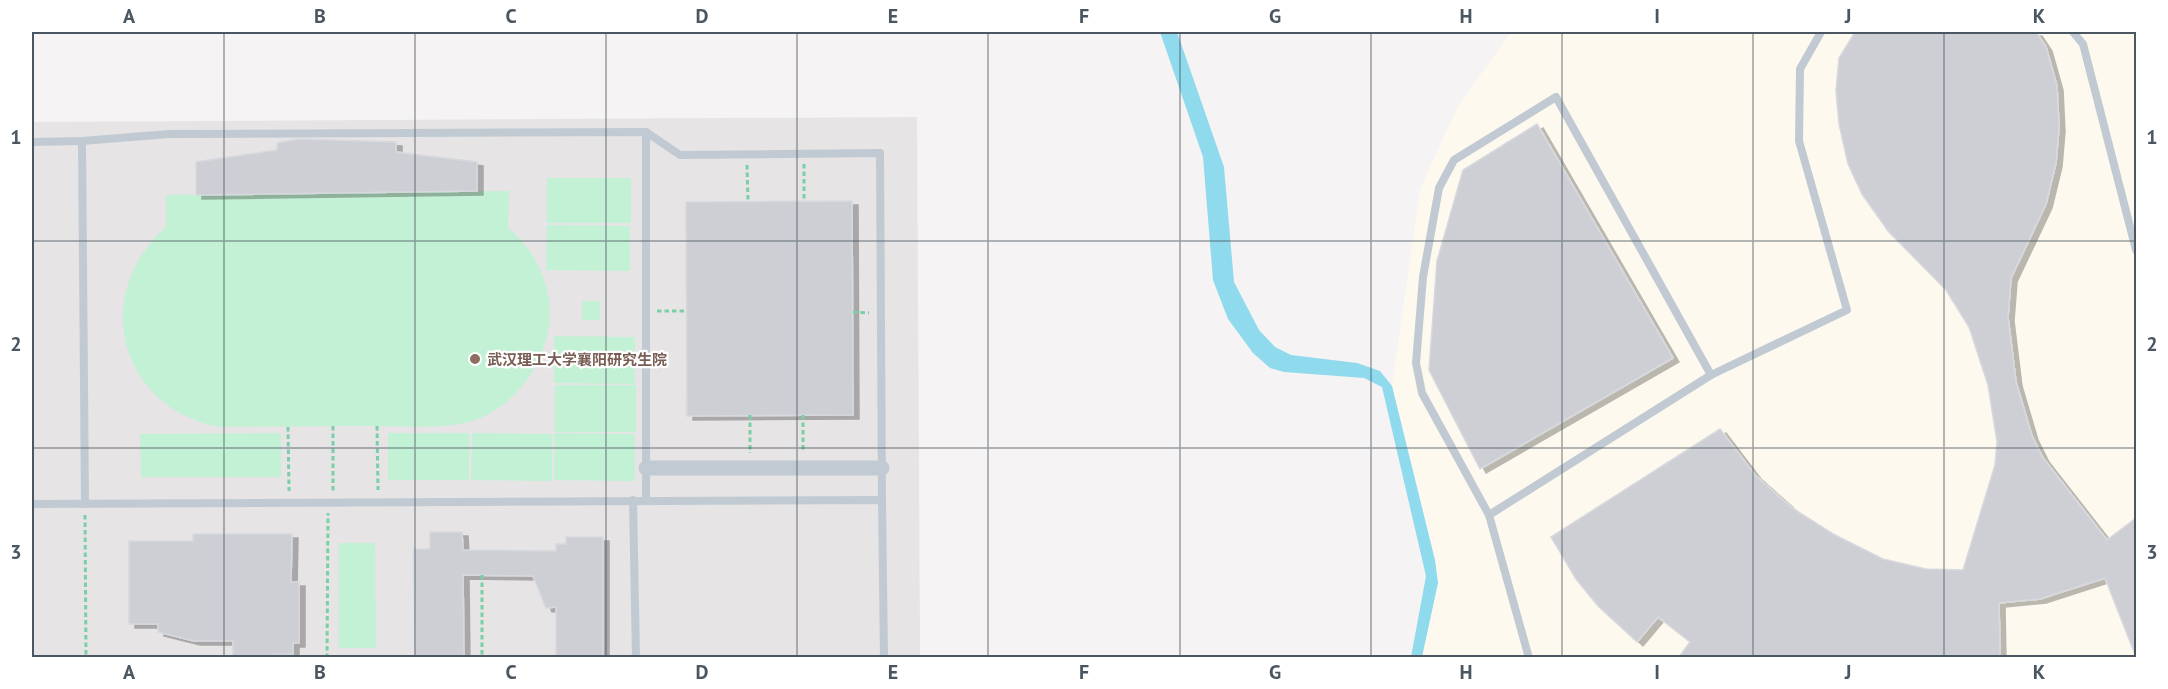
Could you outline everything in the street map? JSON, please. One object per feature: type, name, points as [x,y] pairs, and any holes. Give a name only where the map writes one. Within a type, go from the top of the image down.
[{"type":"street","points":[[646,468],[882,468]]},
{"type":"lane","points":[[1489,515],[1711,375],[1846,310],[1799,141],[1800,69],[1821,32]]},
{"type":"lane","points":[[2073,32],[2083,44],[2136,250]]},
{"type":"lane","points":[[1529,657],[1489,515],[1422,393],[1416,363],[1423,277],[1439,188],[1454,160],[1556,97],[1711,375]]},
{"type":"lane","points":[[646,132],[646,500]]},
{"type":"lane","points":[[32,142],[82,141],[169,134],[646,132],[680,155],[880,153],[884,657]]},
{"type":"lane","points":[[82,141],[85,504]]},
{"type":"lane","points":[[633,500],[636,657]]},
{"type":"lane","points":[[32,504],[882,500]]},
{"type":"path","points":[[747,154],[747,201]]},
{"type":"path","points":[[804,154],[804,201]]},
{"type":"path","points":[[646,311],[686,311]]},
{"type":"path","points":[[853,312],[881,313]]},
{"type":"path","points":[[750,415],[750,468]]},
{"type":"path","points":[[803,415],[803,468]]},
{"type":"path","points":[[327,657],[333,426]]},
{"type":"path","points":[[377,426],[378,502]]},
{"type":"path","points":[[288,427],[289,502]]},
{"type":"path","points":[[85,504],[86,657]]},
{"type":"path","points":[[482,575],[482,657]]},
{"type":"shaded area","points":[[1511,32],[2136,32],[2136,657],[1422,657],[1438,583],[1392,386],[1420,189],[1458,106]]},
{"type":"shaded area","name":"武汉理工大学襄阳研究生院","points":[[917,117],[920,657],[32,657],[32,122]]},
{"type":"green space","points":[[547,178],[631,178],[631,223],[547,223]]},
{"type":"green space","points":[[509,191],[508,228],[527,247],[541,271],[549,298],[549,325],[542,353],[528,379],[508,401],[483,417],[457,424],[429,427],[220,427],[186,416],[158,398],[138,373],[127,345],[123,315],[128,284],[142,254],[166,227],[166,195]]},
{"type":"green space","points":[[547,225],[630,226],[630,271],[546,270]]},
{"type":"green space","points":[[582,301],[600,301],[600,320],[582,320]]},
{"type":"green space","points":[[554,336],[635,337],[635,384],[554,383]]},
{"type":"green space","points":[[555,385],[636,385],[636,432],[555,432]]},
{"type":"green space","points":[[281,433],[281,477],[141,477],[140,434]]},
{"type":"green space","points":[[388,433],[469,433],[469,480],[388,480]]},
{"type":"green space","points":[[472,433],[552,434],[552,481],[471,480]]},
{"type":"green space","points":[[554,433],[635,434],[635,481],[554,480]]},
{"type":"green space","points":[[339,543],[375,543],[376,648],[339,648]]},
{"type":"water","points":[[1160,32],[1177,32],[1224,167],[1234,282],[1259,330],[1275,347],[1291,355],[1357,363],[1380,371],[1392,386],[1435,560],[1438,583],[1422,657],[1411,657],[1426,576],[1382,387],[1364,378],[1284,372],[1270,368],[1253,353],[1228,319],[1213,280],[1203,157]]},
{"type":"building","points":[[1855,32],[2036,32],[2046,47],[2057,86],[2059,127],[2056,163],[2046,204],[2011,278],[2008,317],[2016,382],[2032,436],[2043,458],[2107,540],[2136,518],[2136,657],[2105,578],[2040,599],[1999,603],[2000,657],[1679,657],[1690,642],[1658,617],[1637,642],[1598,606],[1576,579],[1551,537],[1720,429],[1755,475],[1792,508],[1833,534],[1883,559],[1926,569],[1963,570],[1995,465],[1997,442],[1988,385],[1969,327],[1946,290],[1888,231],[1862,194],[1848,164],[1839,124],[1836,91],[1839,58]]},
{"type":"building","points":[[1537,124],[1673,358],[1480,469],[1429,370],[1437,261],[1463,170]]},
{"type":"building","points":[[299,139],[396,142],[396,152],[477,162],[477,191],[196,195],[196,162],[277,150],[277,143]]},
{"type":"building","points":[[852,201],[853,415],[687,416],[686,202]]},
{"type":"building","points":[[430,532],[462,532],[463,550],[556,551],[556,544],[566,544],[566,537],[603,537],[603,657],[556,657],[556,607],[546,608],[533,576],[463,575],[464,657],[415,657],[414,549],[430,549]]},
{"type":"building","points":[[193,534],[292,534],[291,582],[299,582],[299,643],[293,643],[293,654],[273,654],[273,657],[233,657],[233,641],[194,641],[158,632],[158,624],[129,624],[129,541],[193,541]]},
{"type":"place","name":"武汉理工大学襄阳研究生院","points":[[475,359]]}]
